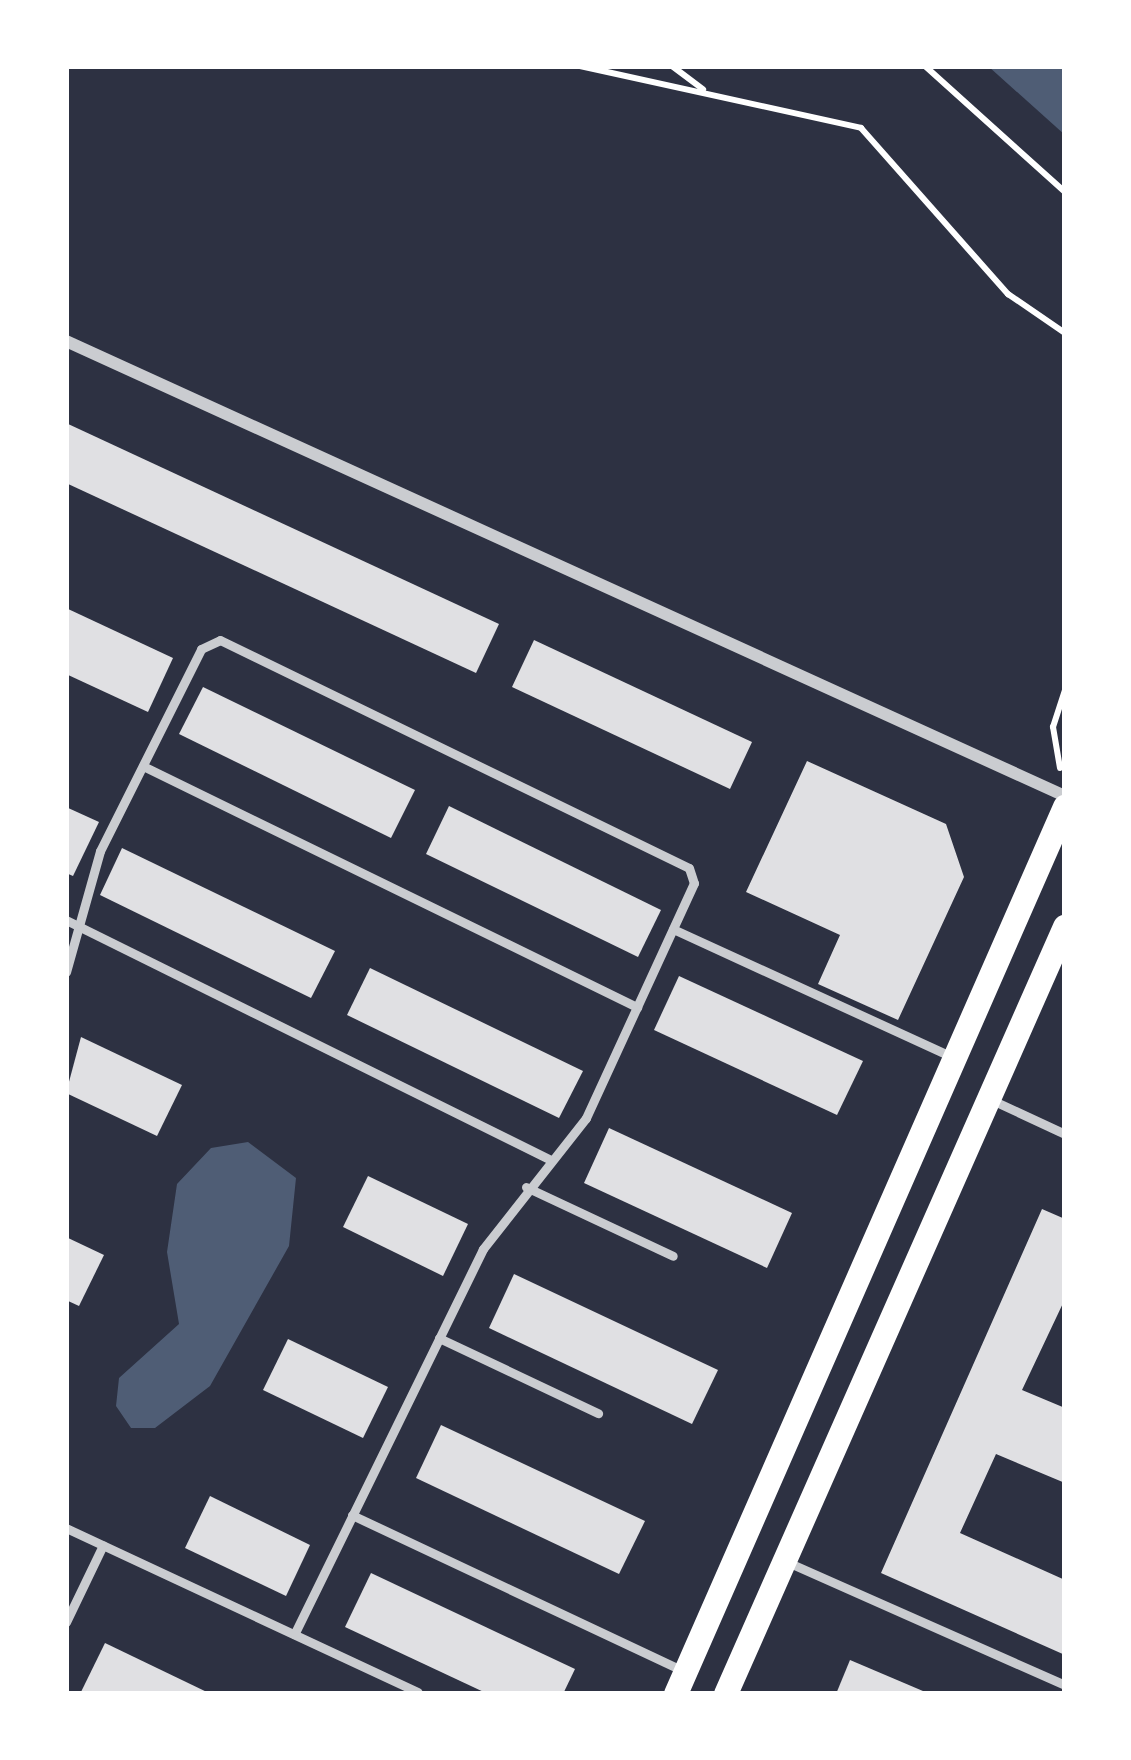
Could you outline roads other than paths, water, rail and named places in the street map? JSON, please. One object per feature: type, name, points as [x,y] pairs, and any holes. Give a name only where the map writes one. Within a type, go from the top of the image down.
[{"type":"main road","points":[[681,1683],[1065,807]]},
{"type":"main road","points":[[726,1694],[1065,927]]},
{"type":"street","points":[[66,340],[1065,796]]},
{"type":"lane","points":[[66,972],[71,923],[142,766],[201,649],[220,640],[680,858],[694,883],[586,1118],[526,1187],[439,1338],[294,1634]]},
{"type":"lane","points":[[142,766],[637,1007]]},
{"type":"lane","points":[[71,923],[551,1160]]},
{"type":"lane","points":[[673,929],[955,1058]]},
{"type":"lane","points":[[989,1099],[1065,1134]]},
{"type":"lane","points":[[526,1187],[673,1256]]},
{"type":"lane","points":[[439,1338],[598,1413]]},
{"type":"lane","points":[[352,1515],[681,1683]]},
{"type":"lane","points":[[66,1528],[418,1692]]},
{"type":"lane","points":[[66,1622],[103,1545]]},
{"type":"lane","points":[[785,1561],[1065,1685]]},
{"type":"water","points":[[988,66],[1065,66],[1065,135]]},
{"type":"water","points":[[248,1142],[296,1178],[289,1246],[210,1386],[155,1428],[131,1428],[116,1406],[119,1378],[179,1324],[167,1252],[177,1184],[211,1148]]}]
